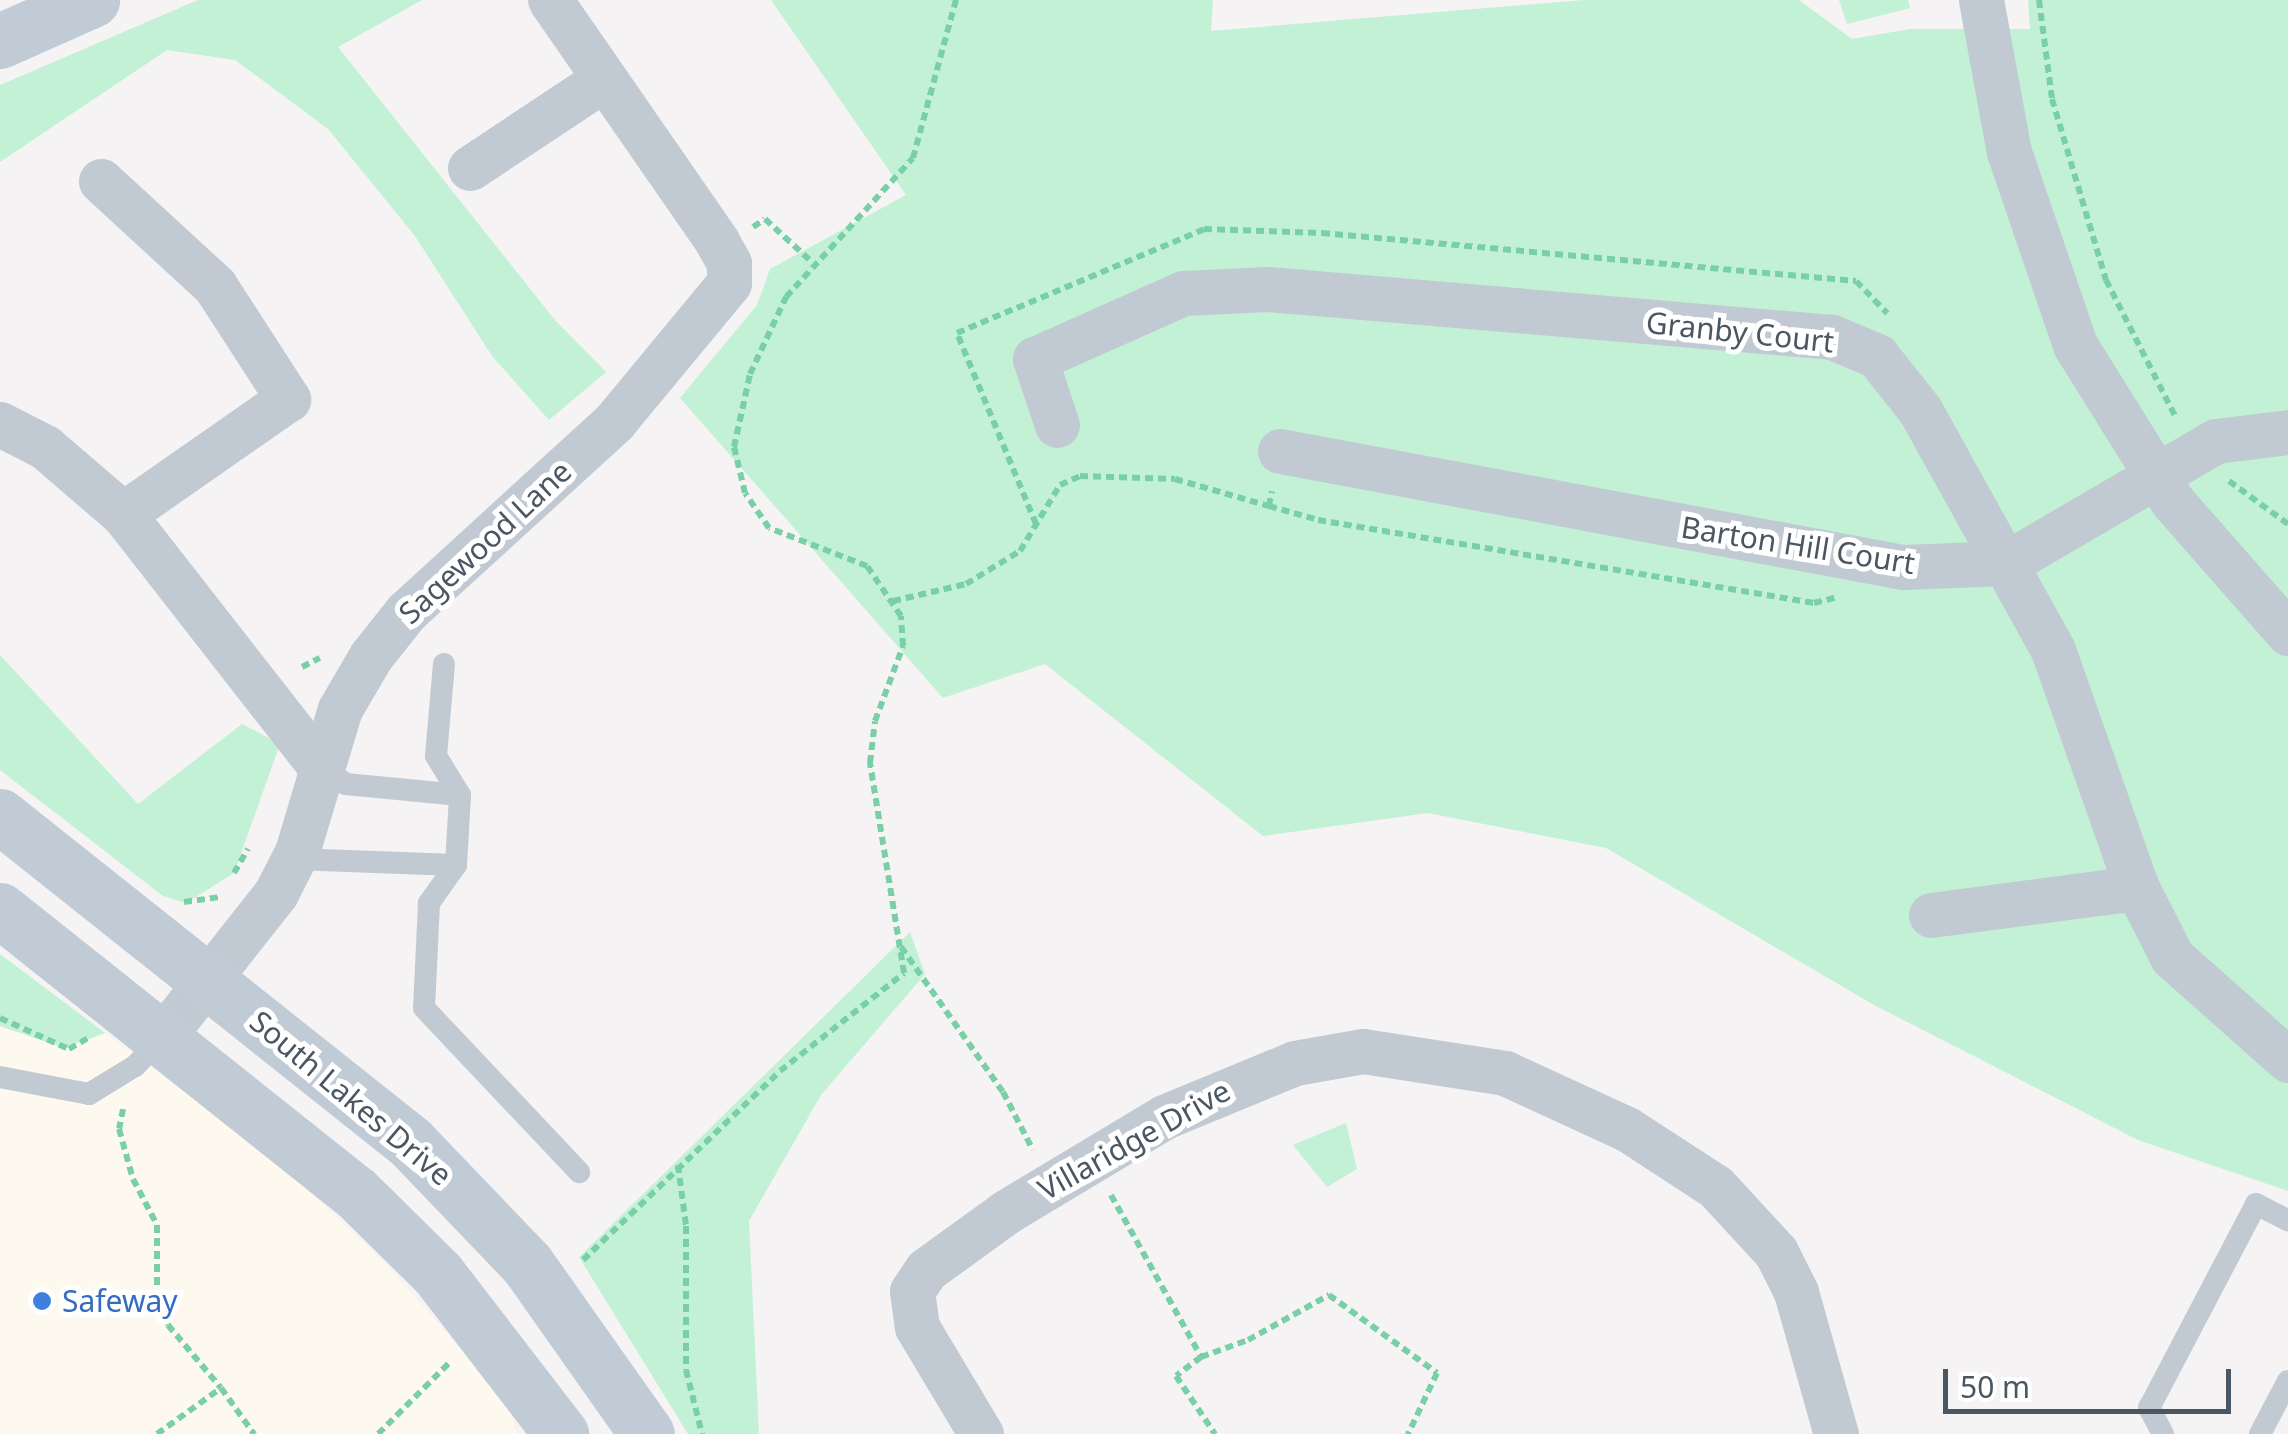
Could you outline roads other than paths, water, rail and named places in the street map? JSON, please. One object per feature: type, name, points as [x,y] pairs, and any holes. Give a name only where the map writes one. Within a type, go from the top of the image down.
[{"type":"main road","points":[[0,41],[92,0]]},
{"type":"main road","name":"South Lakes Drive","points":[[0,816],[357,1096],[471,1201],[585,1341],[647,1434]]},
{"type":"main road","points":[[0,910],[300,1144],[438,1274],[561,1434]]},
{"type":"street","name":"Sagewood Lane","points":[[164,1036],[276,893],[294,859],[340,709],[406,612],[614,422],[729,284],[729,263],[718,241],[550,0]]},
{"type":"street","points":[[1981,0],[2009,152],[2040,254],[2075,345],[2156,478],[2232,575],[2288,633]]},
{"type":"street","points":[[470,168],[604,78]]},
{"type":"street","points":[[101,181],[215,286],[288,399],[122,514]]},
{"type":"street","name":"Granby Court","points":[[1057,425],[1036,360],[1183,294],[1268,289],[1832,337],[1877,356],[1909,396],[2054,650],[2090,740],[2137,888],[2172,957],[2288,1060]]},
{"type":"street","points":[[0,424],[45,448],[122,514],[320,766]]},
{"type":"street","name":"Barton Hill Court","points":[[1280,451],[1903,567],[2007,563],[2216,441],[2288,432]]},
{"type":"street","points":[[1931,915],[2137,888]]},
{"type":"street","name":"Villaridge Drive","points":[[981,1434],[916,1327],[912,1291],[926,1270],[1006,1212],[1164,1117],[1295,1062],[1364,1051],[1504,1073],[1627,1129],[1716,1187],[1776,1252],[1796,1292],[1836,1434]]},
{"type":"lane","points":[[444,664],[436,756],[460,795],[456,864],[430,903],[424,1008],[579,1172]]},
{"type":"lane","points":[[320,766],[346,784],[460,795]]},
{"type":"lane","points":[[294,859],[456,864]]},
{"type":"lane","points":[[0,1077],[89,1094],[116,1078],[164,1036]]},
{"type":"lane","points":[[2163,1434],[2150,1408],[2256,1204],[2288,1220]]},
{"type":"lane","points":[[2260,1434],[2288,1380]]},
{"type":"place","name":"Safeway","points":[[42,1301]]}]
